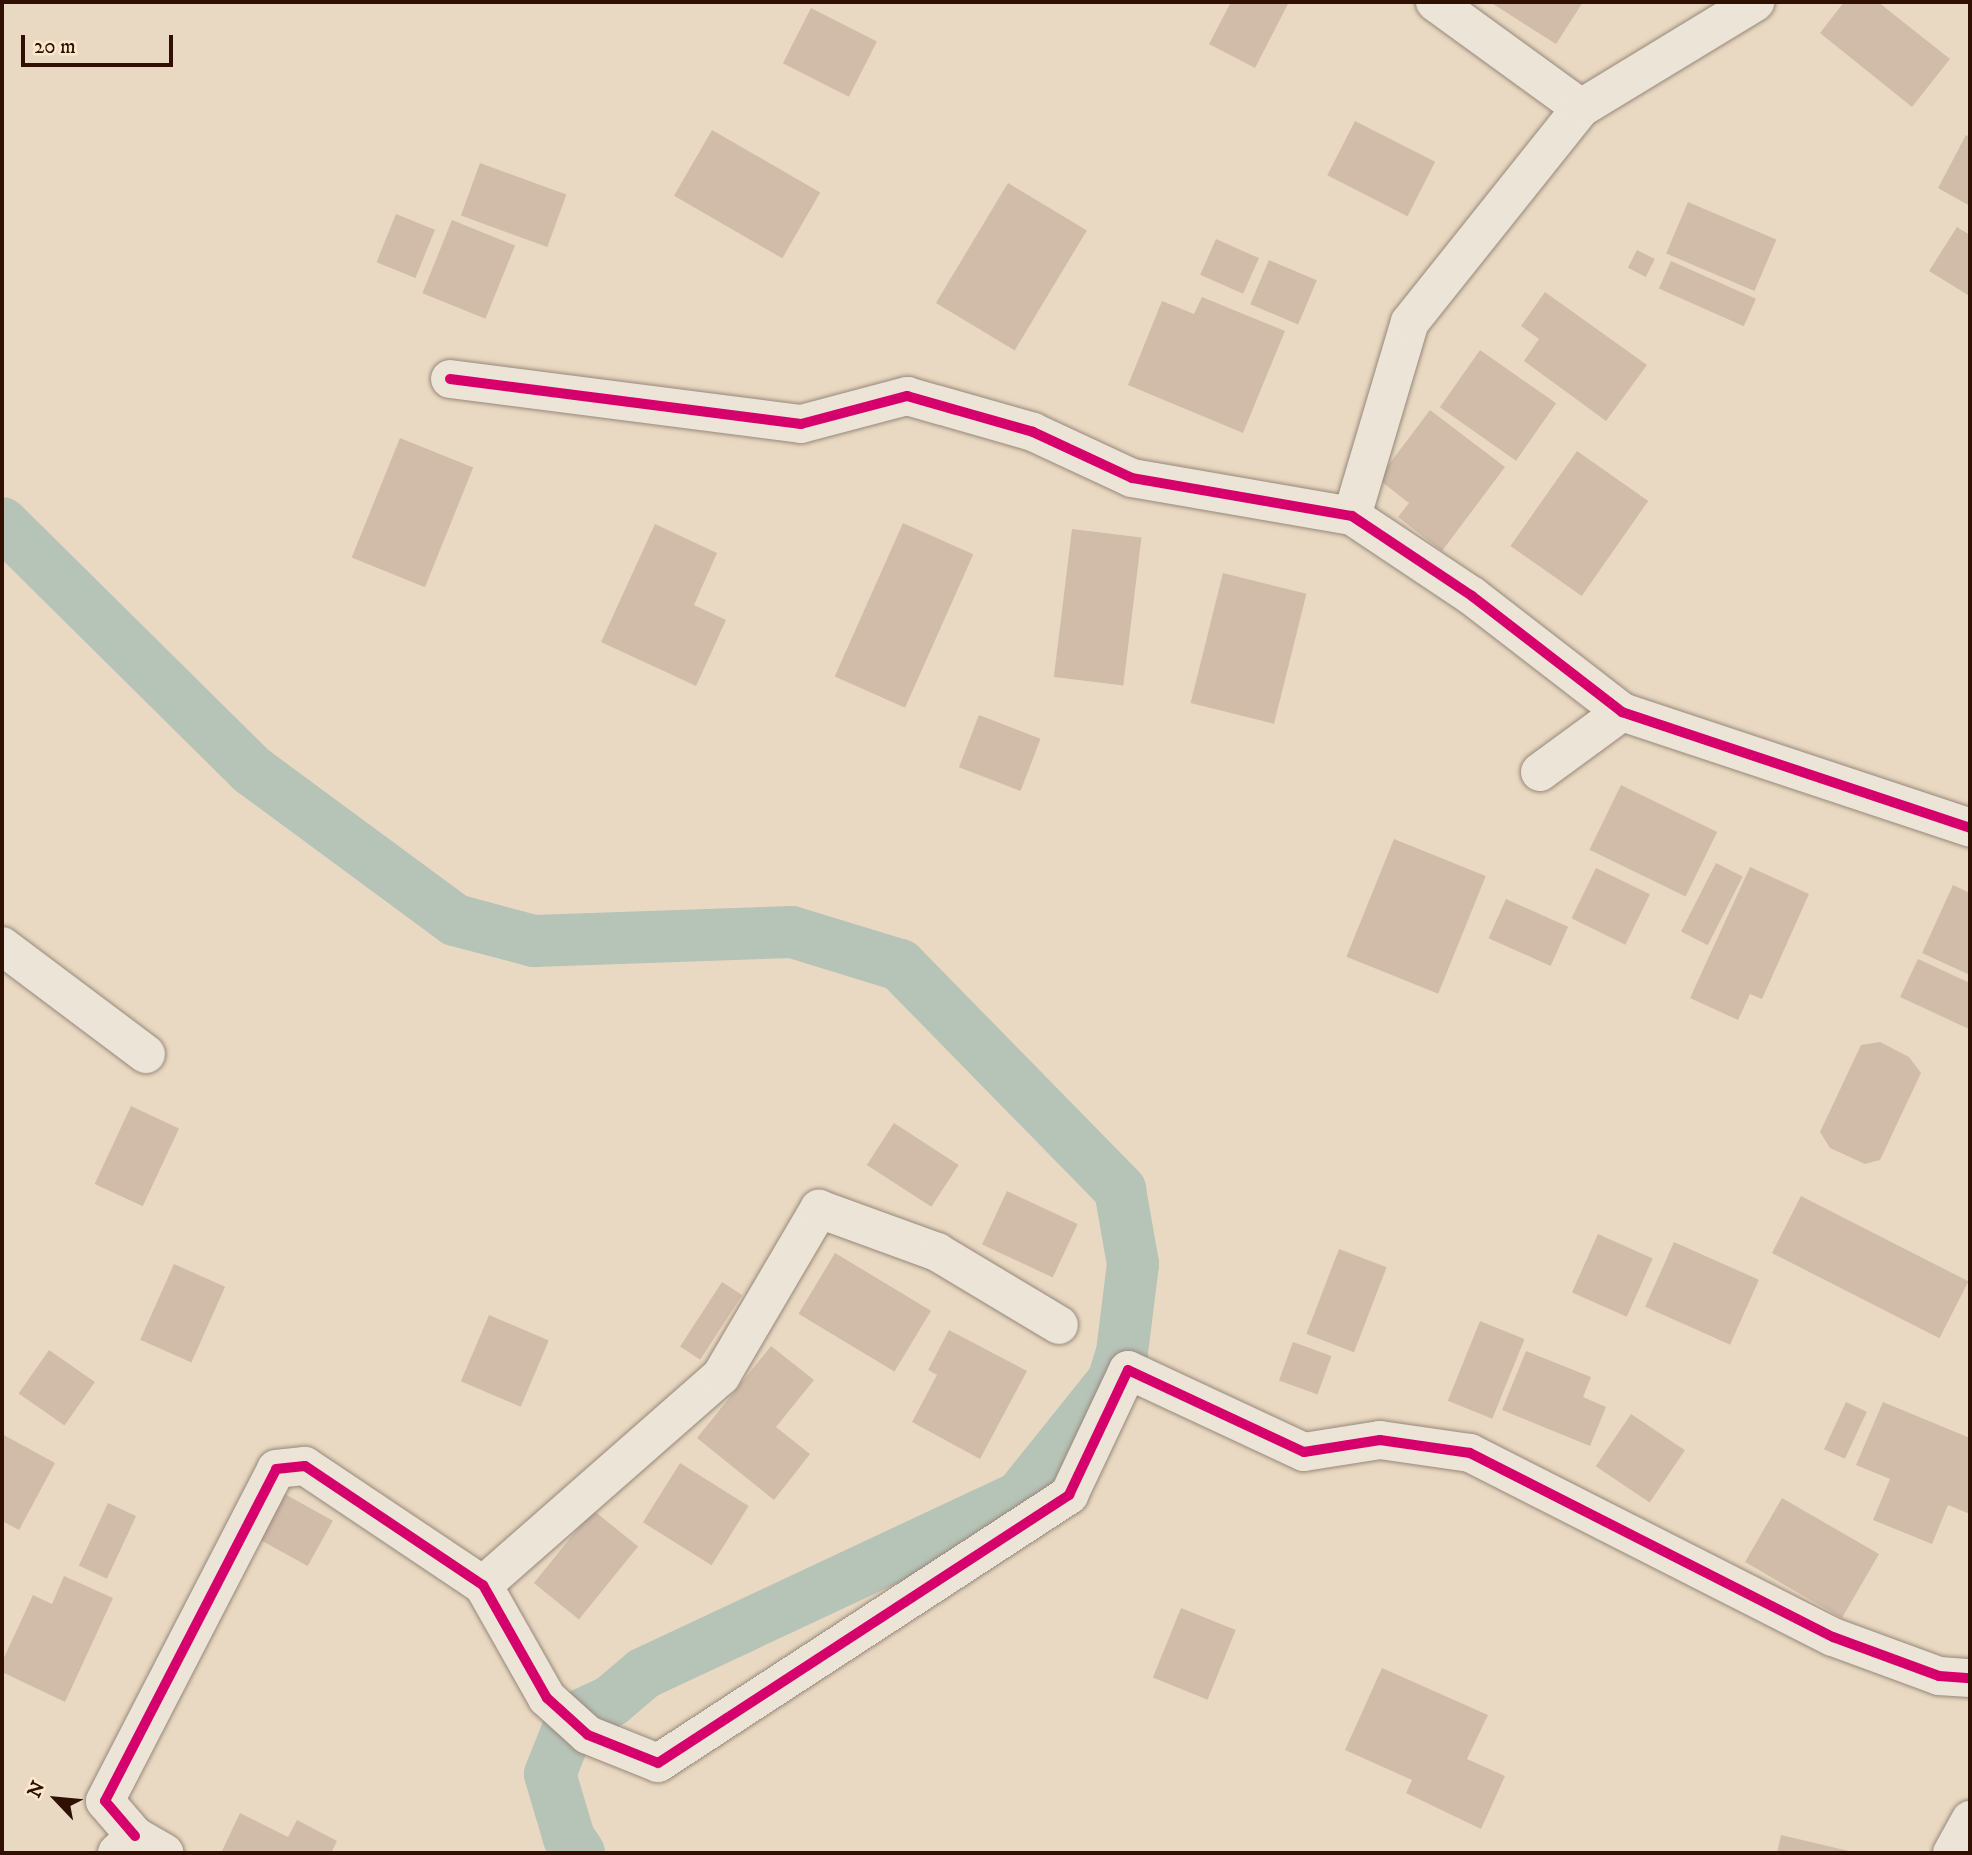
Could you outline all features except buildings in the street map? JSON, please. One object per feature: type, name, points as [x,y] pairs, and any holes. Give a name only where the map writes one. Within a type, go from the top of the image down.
[{"type":"street","points":[[1435,2],[1581,108]]},
{"type":"street","points":[[1352,516],[1410,323],[1581,108],[1755,2]]},
{"type":"street","points":[[450,379],[801,424],[907,396],[1033,432],[1132,478],[1352,516],[1472,596],[1622,712],[1970,828]]},
{"type":"street","points":[[1541,772],[1622,712]]},
{"type":"street","points":[[2,946],[146,1054]]},
{"type":"street","points":[[483,1585],[721,1376],[819,1209],[937,1252],[1059,1325]]},
{"type":"street","points":[[139,1847],[105,1801],[276,1469],[305,1466],[483,1585],[547,1698],[588,1735],[659,1763],[1069,1495],[1128,1370],[1304,1452],[1380,1440],[1471,1452],[1833,1637],[1939,1676],[1970,1678]]},
{"type":"street","points":[[1952,1853],[1970,1820]]},
{"type":"waterway","points":[[2,523],[253,771],[455,920],[534,941],[792,932],[900,965],[1120,1190],[1133,1264],[1122,1352],[1113,1381],[1020,1497],[643,1674],[611,1701],[572,1719],[550,1774],[569,1838],[579,1853]]},
{"type":"cycle path","points":[[450,379],[801,424],[907,396],[1033,432],[1132,478],[1352,516],[1472,596],[1622,712],[1970,828]]},
{"type":"cycle path","points":[[135,1836],[105,1801],[276,1469],[305,1466],[483,1585],[547,1698],[588,1735],[658,1763],[1069,1495],[1128,1370],[1304,1452],[1380,1440],[1470,1453],[1833,1637],[1939,1676],[1970,1678]]}]
